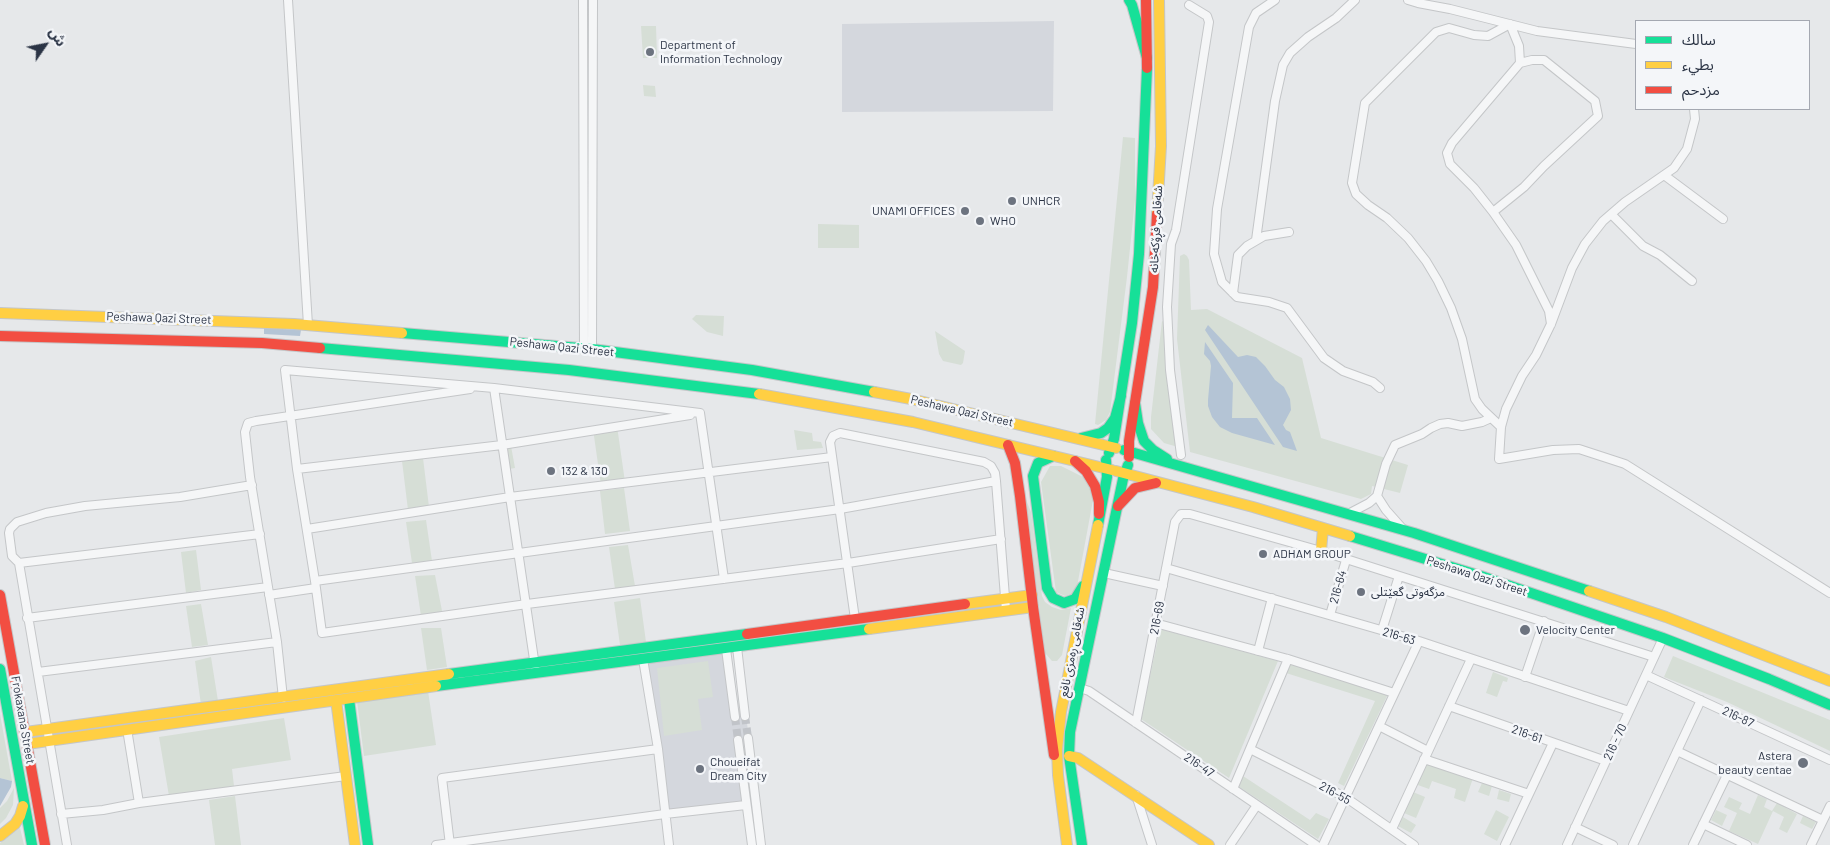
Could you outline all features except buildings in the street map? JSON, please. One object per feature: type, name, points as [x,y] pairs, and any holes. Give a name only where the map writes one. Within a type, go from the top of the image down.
[{"type":"main road","points":[[1129,0],[1147,58]]},
{"type":"main road","name":"شەقامی فڕۆکەخانە","points":[[1118,460],[1121,396],[1132,323],[1139,254],[1147,58],[1146,0]]},
{"type":"main road","name":"شەقامی فڕۆکەخانە","points":[[1118,460],[1135,403],[1153,287],[1161,146],[1159,0]]},
{"type":"main road","points":[[0,306],[13,313]]},
{"type":"main road","name":"Peshawa Qazi Street","points":[[0,313],[308,325],[588,349],[770,373],[911,399],[1073,438],[1165,484],[1323,528],[1481,576],[1663,638],[1830,705]]},
{"type":"main road","name":"Peshawa Qazi Street","points":[[2,337],[262,343],[569,370],[735,390],[913,422],[1075,461],[1118,460],[1180,467],[1404,530],[1666,617],[1830,681]]},
{"type":"main road","points":[[1073,438],[1101,433],[1108,428],[1115,418],[1121,396]]},
{"type":"main road","points":[[1135,403],[1138,423],[1144,441],[1153,450],[1180,467]]},
{"type":"main road","points":[[1008,445],[1015,463],[1033,607],[1058,775]]},
{"type":"main road","points":[[1054,456],[1040,461],[1034,470],[1033,476],[1046,588],[1050,596],[1061,602],[1073,600],[1080,594],[1086,579]]},
{"type":"main road","name":"شەقامی ڕەمزی نافع","points":[[1067,845],[1058,775],[1057,750],[1061,712],[1103,495],[1118,460]]},
{"type":"main road","name":"شەقامی ڕەمزی نافع","points":[[1082,845],[1069,756],[1070,732],[1118,502],[1118,460]]},
{"type":"main road","points":[[1075,461],[1086,471],[1095,486],[1099,502],[1099,514]]},
{"type":"main road","points":[[1103,495],[1112,492],[1118,502],[1135,488],[1149,484],[1165,484]]},
{"type":"main road","points":[[1020,496],[1026,492],[1030,493],[1033,496],[1037,509]]},
{"type":"main road","points":[[1321,551],[1323,528]]},
{"type":"main road","points":[[536,668],[643,659],[755,634],[1032,594]]},
{"type":"main road","name":"Frokaxana Street","points":[[0,595],[45,845]]},
{"type":"main road","points":[[27,744],[308,699],[695,647],[731,648],[858,629],[1033,607]]},
{"type":"main road","points":[[755,634],[756,644]]},
{"type":"main road","name":"Frokaxana Street","points":[[0,669],[32,845]]},
{"type":"main road","points":[[26,732],[283,698],[349,699],[368,691]]},
{"type":"main road","points":[[349,699],[368,845]]},
{"type":"main road","points":[[336,700],[356,845]]},
{"type":"main road","points":[[1069,756],[1078,758],[1209,845]]},
{"type":"main road","points":[[0,836],[15,824],[20,816],[23,809],[23,797]]},
{"type":"main road","points":[[354,832],[366,831]]},
{"type":"street","points":[[288,0],[308,325]]},
{"type":"street","points":[[583,0],[588,349]]},
{"type":"street","points":[[588,349],[593,0]]},
{"type":"street","points":[[1275,0],[1256,13],[1249,27],[1217,210],[1214,254],[1222,282],[1232,293],[1237,297],[1269,302],[1287,308],[1324,358],[1343,371],[1373,382],[1380,388]]},
{"type":"street","points":[[1256,240],[1275,101],[1283,65],[1290,53],[1308,37],[1336,18],[1355,0]]},
{"type":"street","points":[[1408,0],[1418,4],[1450,8],[1537,31],[1635,44]]},
{"type":"street","points":[[1181,455],[1170,370],[1168,298],[1171,244],[1176,230],[1209,22],[1206,16],[1189,5]]},
{"type":"street","points":[[1510,24],[1519,46],[1520,63]]},
{"type":"street","points":[[1501,427],[1475,399],[1462,339],[1451,308],[1426,261],[1408,238],[1387,218],[1356,194],[1352,183],[1365,102],[1436,32],[1449,28],[1474,35],[1488,36],[1510,24]]},
{"type":"street","points":[[1493,212],[1524,187],[1598,116],[1595,101],[1544,60],[1520,63],[1452,143],[1447,152],[1450,164],[1474,188],[1516,245],[1549,311],[1551,324]]},
{"type":"street","points":[[1694,110],[1695,119],[1687,149],[1674,168],[1625,202],[1603,221],[1585,244],[1572,268],[1551,324],[1506,409],[1501,427],[1498,459],[1553,450],[1579,449],[1625,464],[1830,593]]},
{"type":"street","points":[[1664,175],[1723,219]]},
{"type":"street","points":[[1611,214],[1643,246],[1660,255],[1692,281]]},
{"type":"street","points":[[1232,293],[1238,255],[1247,246],[1264,236],[1289,232]]},
{"type":"street","points":[[700,413],[485,387],[285,370],[297,469],[322,634],[526,604],[848,563],[1001,539]]},
{"type":"street","points":[[283,698],[277,642],[245,432],[248,424],[256,421],[485,387]]},
{"type":"street","points":[[494,388],[536,668]]},
{"type":"street","points":[[297,469],[502,445],[700,413]]},
{"type":"street","points":[[700,413],[724,579]]},
{"type":"street","points":[[1348,514],[1369,503],[1377,496],[1386,464],[1395,445],[1415,438],[1440,424],[1448,423],[1462,426],[1491,418]]},
{"type":"street","points":[[855,620],[832,457],[831,439],[836,434],[843,433],[984,462],[993,469],[996,481],[1006,610]]},
{"type":"street","points":[[307,529],[510,497],[832,457]]},
{"type":"street","points":[[27,618],[316,585],[519,553],[840,509],[996,481]]},
{"type":"street","points":[[67,845],[50,741],[45,730],[38,672],[27,618],[19,563],[12,556],[9,533],[13,525],[46,513],[85,506],[180,497],[252,486]]},
{"type":"street","points":[[1377,496],[1386,510],[1404,530]]},
{"type":"street","name":"216-69","points":[[1136,723],[1175,522],[1181,514],[1190,514],[1321,551]]},
{"type":"street","points":[[19,563],[260,534]]},
{"type":"street","points":[[1321,551],[1654,657]]},
{"type":"street","name":"216-64","points":[[1330,615],[1346,560]]},
{"type":"street","name":"216-63","points":[[1166,568],[1419,641],[1629,711]]},
{"type":"street","points":[[1104,573],[1163,586]]},
{"type":"street","points":[[1382,630],[1399,576]]},
{"type":"street","points":[[1258,651],[1272,598]]},
{"type":"street","points":[[1525,676],[1544,621]]},
{"type":"street","points":[[1156,624],[1288,658],[1394,693]]},
{"type":"street","name":"216 - 70","points":[[1567,845],[1663,638]]},
{"type":"street","points":[[1323,845],[1419,641]]},
{"type":"street","points":[[38,672],[277,642]]},
{"type":"street","points":[[731,648],[745,716]]},
{"type":"street","points":[[731,648],[735,717]]},
{"type":"street","points":[[1234,789],[1288,658]]},
{"type":"street","points":[[643,659],[658,749],[669,845]]},
{"type":"street","points":[[1392,829],[1471,659]]},
{"type":"street","name":"216-87","points":[[1646,675],[1830,760]]},
{"type":"street","name":"216-47","points":[[1080,688],[1089,691],[1316,845]]},
{"type":"street","points":[[1633,845],[1701,700]]},
{"type":"street","name":"216-61","points":[[1449,706],[1606,762]]},
{"type":"street","points":[[1379,726],[1428,751]]},
{"type":"street","points":[[127,729],[139,803]]},
{"type":"street","points":[[748,738],[761,845]]},
{"type":"street","points":[[738,740],[752,845]]},
{"type":"street","points":[[1505,845],[1553,744]]},
{"type":"street","points":[[450,844],[442,778],[658,749]]},
{"type":"street","name":"216-55","points":[[1250,750],[1346,797],[1414,845]]},
{"type":"street","points":[[1677,751],[1824,820]]},
{"type":"street","points":[[1424,759],[1529,794]]},
{"type":"street","points":[[1693,845],[1727,774]]},
{"type":"street","points":[[61,814],[104,810],[139,803],[346,776]]},
{"type":"street","points":[[1136,795],[1152,845]]},
{"type":"street","points":[[436,845],[746,805]]},
{"type":"street","points":[[1230,845],[1257,805]]},
{"type":"street","points":[[1812,845],[1830,806]]},
{"type":"street","points":[[1703,824],[1747,845]]},
{"type":"street","points":[[1575,827],[1613,845]]},
{"type":"shaded area","points":[[1054,21],[1053,111],[842,112],[842,24]]},
{"type":"shaded area","points":[[641,26],[656,26],[657,58],[643,58]]},
{"type":"shaded area","points":[[643,85],[655,86],[656,97],[644,96]]},
{"type":"shaded area","points":[[1123,137],[1135,138],[1135,200],[1110,412],[1106,420],[1098,425],[1095,424]]},
{"type":"shaded area","points":[[818,224],[859,225],[859,248],[818,248]]},
{"type":"shaded area","points":[[1184,254],[1189,260],[1191,310],[1207,309],[1302,358],[1321,438],[1408,465],[1400,493],[1372,486],[1371,494],[1361,499],[1190,452],[1177,339],[1180,256]]},
{"type":"shaded area","points":[[696,315],[724,316],[723,336],[707,332],[692,319]]},
{"type":"shaded area","points":[[1162,321],[1166,323],[1168,390],[1177,428],[1178,447],[1164,443],[1151,429]]},
{"type":"shaded area","points":[[935,331],[965,351],[961,365],[943,361],[939,354]]},
{"type":"shaded area","points":[[617,426],[625,482],[601,485],[593,429]]},
{"type":"shaded area","points":[[794,430],[812,433],[813,441],[821,442],[823,448],[797,450]]},
{"type":"shaded area","points":[[505,444],[511,446],[515,468],[509,469]]},
{"type":"shaded area","points":[[423,458],[429,507],[408,510],[402,461]]},
{"type":"shaded area","points":[[1050,466],[1061,466],[1087,479],[1093,500],[1076,592],[1065,596],[1056,592],[1041,482]]},
{"type":"shaded area","points":[[624,488],[630,531],[605,534],[600,491]]},
{"type":"shaded area","points":[[1025,497],[1031,512],[1042,596],[1045,602],[1052,607],[1061,610],[1071,608],[1062,655],[1057,661],[1052,661],[1045,653]]},
{"type":"shaded area","points":[[426,520],[432,561],[412,563],[406,522]]},
{"type":"shaded area","points":[[628,545],[635,586],[615,589],[609,547]]},
{"type":"shaded area","points":[[196,550],[201,590],[186,593],[181,552]]},
{"type":"shaded area","points":[[435,575],[443,616],[421,616],[415,576]]},
{"type":"shaded area","points":[[640,598],[646,642],[620,645],[614,602]]},
{"type":"shaded area","points":[[201,604],[208,645],[192,647],[186,606]]},
{"type":"shaded area","points":[[421,628],[441,628],[447,667],[427,670]]},
{"type":"shaded area","points":[[1160,629],[1278,661],[1229,778],[1141,719]]},
{"type":"shaded area","points":[[726,649],[735,717],[746,716],[749,738],[738,739],[746,805],[665,814],[643,659]]},
{"type":"shaded area","points":[[1673,656],[1830,720],[1830,751],[1727,702],[1664,677]]},
{"type":"shaded area","points":[[211,657],[218,701],[201,705],[195,661]]},
{"type":"shaded area","points":[[708,661],[713,697],[698,699],[702,730],[664,736],[657,668]]},
{"type":"shaded area","points":[[1291,663],[1388,694],[1344,786],[1338,783],[1375,701],[1286,673]]},
{"type":"shaded area","points":[[1493,672],[1508,678],[1507,682],[1503,681],[1497,697],[1486,693]]},
{"type":"shaded area","points":[[428,691],[436,745],[364,756],[357,701]]},
{"type":"shaded area","points":[[0,714],[12,781],[0,778]]},
{"type":"shaded area","points":[[284,718],[291,760],[232,769],[234,786],[169,796],[159,737]]},
{"type":"shaded area","points":[[1425,764],[1473,778],[1465,802],[1454,798],[1456,789],[1432,781],[1429,789],[1415,784]]},
{"type":"shaded area","points":[[1243,776],[1310,820],[1316,813],[1329,819],[1318,839],[1238,786]]},
{"type":"shaded area","points":[[1482,783],[1492,786],[1489,796],[1478,792]]},
{"type":"shaded area","points":[[14,788],[13,805],[6,818],[0,824],[0,808],[7,801]]},
{"type":"shaded area","points":[[1499,790],[1511,794],[1509,802],[1497,799]]},
{"type":"shaded area","points":[[1413,792],[1425,797],[1416,818],[1404,813]]},
{"type":"shaded area","points":[[1758,795],[1767,799],[1764,807],[1772,811],[1777,803],[1797,814],[1787,833],[1779,829],[1784,817],[1773,811],[1758,844],[1729,831],[1737,813],[1724,807],[1729,797],[1742,803],[1739,809],[1750,814]]},
{"type":"shaded area","points":[[235,796],[241,845],[215,845],[209,800]]},
{"type":"shaded area","points":[[1496,810],[1509,817],[1497,841],[1484,834]]},
{"type":"shaded area","points":[[1716,810],[1727,815],[1722,826],[1711,820]]},
{"type":"shaded area","points":[[1803,816],[1816,822],[1812,829],[1800,823]]},
{"type":"shaded area","points":[[1403,817],[1416,825],[1411,833],[1398,826]]},
{"type":"shaded area","points":[[20,828],[24,845],[0,845],[0,843]]},
{"type":"water","points":[[1208,325],[1238,357],[1247,355],[1256,357],[1275,380],[1284,387],[1290,399],[1291,410],[1283,425],[1290,432],[1297,451],[1283,447],[1205,330]]},
{"type":"water","points":[[264,328],[301,330],[300,336],[264,334]]},
{"type":"water","points":[[1205,342],[1233,383],[1232,418],[1257,418],[1275,445],[1232,433],[1220,427],[1212,417],[1208,406],[1211,366],[1210,361],[1204,354]]},
{"type":"water","points":[[0,778],[12,781],[11,787],[0,806]]},
{"type":"tunnel","points":[[745,716],[748,738]]},
{"type":"tunnel","points":[[735,717],[738,740]]},
{"type":"traffic: fast","points":[[1129,0],[1147,58]]},
{"type":"traffic: fast","points":[[1109,453],[1114,439],[1132,323],[1139,254],[1147,68]]},
{"type":"traffic: fast","points":[[402,333],[592,349],[752,370],[874,392]]},
{"type":"traffic: fast","points":[[320,348],[569,370],[759,394]]},
{"type":"traffic: fast","points":[[1081,438],[1101,433],[1108,428],[1115,418],[1121,396]]},
{"type":"traffic: fast","points":[[1135,403],[1138,423],[1144,441],[1153,450],[1167,459]]},
{"type":"traffic: fast","points":[[1124,450],[1414,533],[1589,591]]},
{"type":"traffic: fast","points":[[1053,456],[1038,463],[1033,476],[1047,588],[1053,598],[1064,603],[1075,599],[1083,586]]},
{"type":"traffic: fast","points":[[1098,525],[1107,477],[1106,460]]},
{"type":"traffic: fast","points":[[1082,845],[1069,756],[1070,732],[1123,479],[1128,465]]},
{"type":"traffic: fast","points":[[1350,536],[1481,576],[1663,638],[1830,705]]},
{"type":"traffic: fast","points":[[436,686],[869,629]]},
{"type":"traffic: fast","points":[[449,674],[747,634]]},
{"type":"traffic: fast","points":[[0,669],[32,845]]},
{"type":"traffic: fast","points":[[349,699],[368,845]]},
{"type":"traffic: slow","points":[[1157,214],[1161,146],[1159,0]]},
{"type":"traffic: slow","points":[[0,313],[294,324],[402,333]]},
{"type":"traffic: slow","points":[[874,392],[911,399],[1116,448]]},
{"type":"traffic: slow","points":[[759,394],[913,422],[1112,470]]},
{"type":"traffic: slow","points":[[1116,471],[1253,507],[1350,536]]},
{"type":"traffic: slow","points":[[1067,845],[1058,775],[1057,750],[1061,712],[1098,525]]},
{"type":"traffic: slow","points":[[1321,551],[1323,528]]},
{"type":"traffic: slow","points":[[1589,591],[1666,617],[1830,681]]},
{"type":"traffic: slow","points":[[965,604],[1032,595]]},
{"type":"traffic: slow","points":[[869,629],[1033,607]]},
{"type":"traffic: slow","points":[[26,732],[449,674]]},
{"type":"traffic: slow","points":[[27,744],[436,686]]},
{"type":"traffic: slow","points":[[336,700],[355,845]]},
{"type":"traffic: slow","points":[[1069,756],[1078,758],[1209,845]]},
{"type":"traffic: slow","points":[[0,836],[15,824],[23,806]]},
{"type":"traffic: jam","points":[[1146,0],[1147,68]]},
{"type":"traffic: jam","points":[[1129,457],[1129,441],[1153,287],[1157,214]]},
{"type":"traffic: jam","points":[[0,336],[262,343],[320,348]]},
{"type":"traffic: jam","points":[[1008,445],[1015,463],[1020,496],[1033,607],[1054,755]]},
{"type":"traffic: jam","points":[[1075,461],[1086,471],[1095,486],[1099,502],[1099,514]]},
{"type":"traffic: jam","points":[[1118,506],[1135,488],[1156,483]]},
{"type":"traffic: jam","points":[[0,595],[45,845]]},
{"type":"traffic: jam","points":[[747,634],[965,604]]},
{"type":"place","name":"Department of Information Technology","points":[[650,52]]},
{"type":"place","name":"UNHCR","points":[[1012,201]]},
{"type":"place","name":"UNAMI OFFICES","points":[[965,211]]},
{"type":"place","name":"WHO","points":[[980,221]]},
{"type":"place","name":"132 & 130","points":[[551,471]]},
{"type":"place","name":"ADHAM GROUP","points":[[1263,554]]},
{"type":"place","name":"مزگەوتی گعێتلی","points":[[1361,592]]},
{"type":"place","name":"Velocity Center","points":[[1525,630]]},
{"type":"place","name":"Astera beauty centae","points":[[1803,763]]},
{"type":"place","name":"Choueifat Dream City","points":[[700,769]]}]
